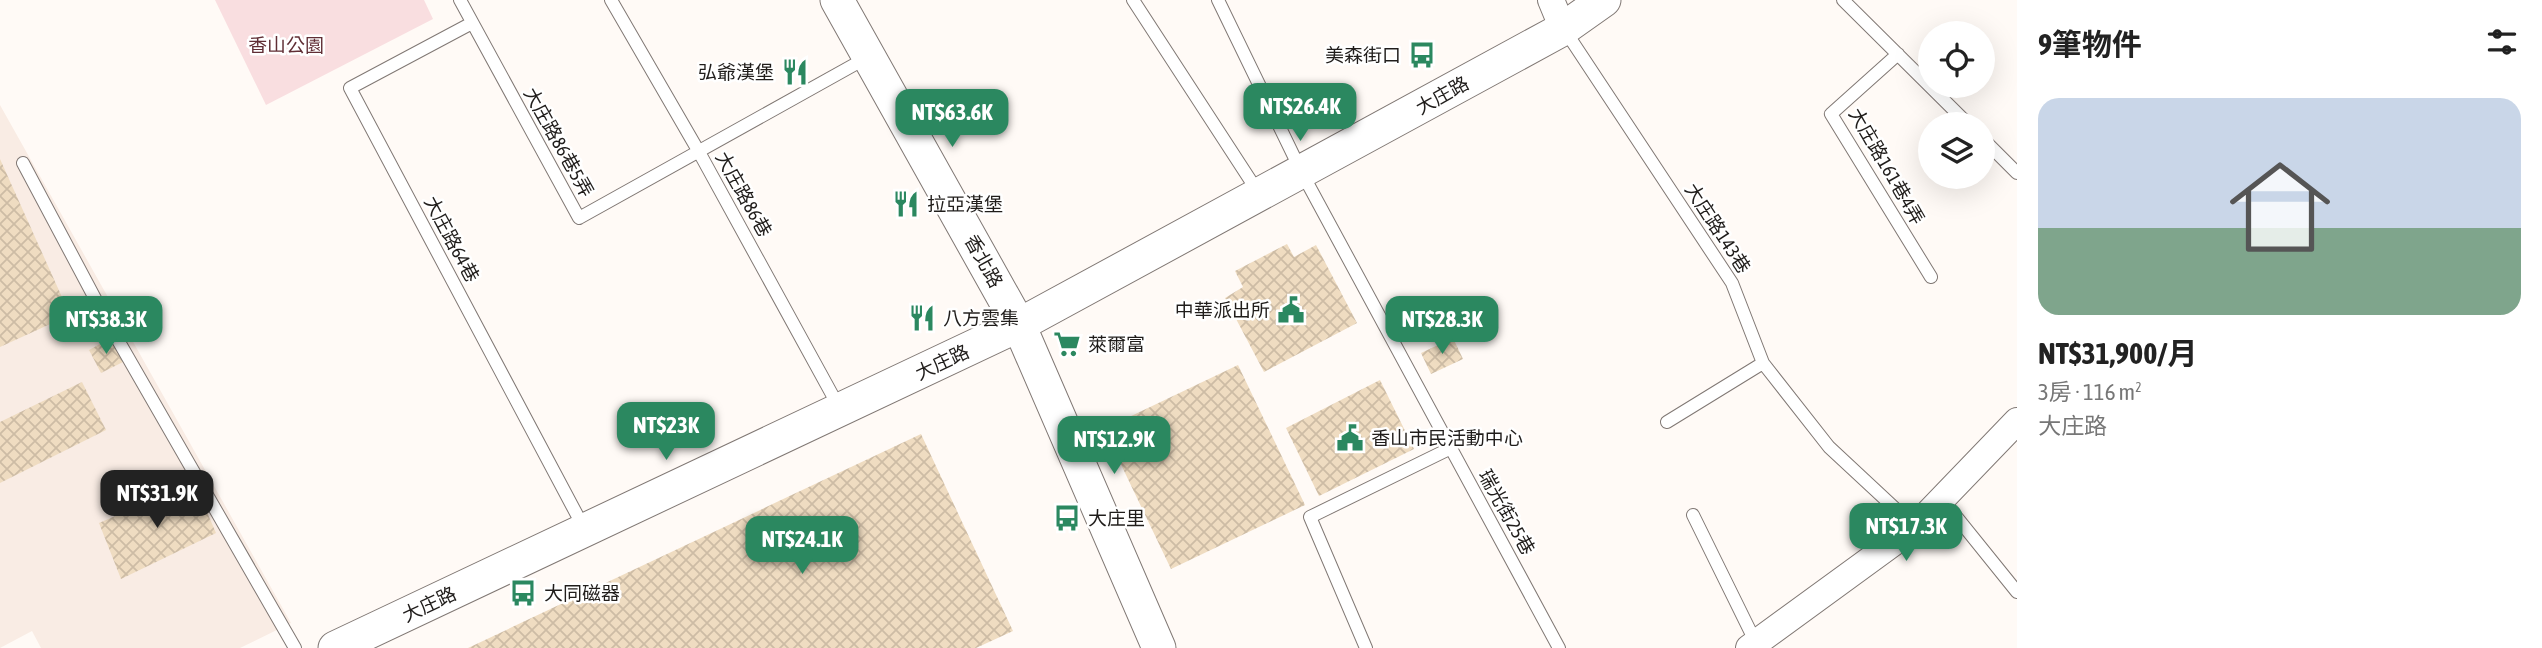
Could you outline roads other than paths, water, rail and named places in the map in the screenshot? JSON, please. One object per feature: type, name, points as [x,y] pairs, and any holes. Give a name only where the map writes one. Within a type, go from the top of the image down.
[{"type":"street","name":"香北路","points":[[837,0],[1020,325],[1159,648]]},
{"type":"street","name":"大庄路","points":[[335,648],[1020,325],[1301,173],[1557,14],[1604,0]]},
{"type":"street","points":[[1754,647],[1915,527],[2017,421]]},
{"type":"lane","name":"大庄路86巷5弄","points":[[460,0],[579,218],[699,152]]},
{"type":"lane","name":"大庄路86巷","points":[[611,0],[699,152],[841,409]]},
{"type":"lane","points":[[1133,0],[1261,195]]},
{"type":"lane","name":"瑞光街25巷","points":[[1218,0],[1301,173],[1559,648]]},
{"type":"lane","points":[[1843,0],[1956,112]]},
{"type":"lane","name":"大庄路143巷","points":[[1557,14],[1732,283],[1763,363],[1829,447],[1915,527]]},
{"type":"lane","name":"大庄路64巷","points":[[472,23],[350,88],[585,530]]},
{"type":"lane","name":"大庄路161巷4弄","points":[[1898,54],[1831,114],[1931,277]]},
{"type":"lane","points":[[699,152],[869,56]]},
{"type":"lane","points":[[1995,151],[2017,173]]},
{"type":"lane","points":[[23,163],[107,321],[295,648]]},
{"type":"lane","points":[[1667,422],[1763,363]]},
{"type":"lane","points":[[1366,648],[1310,517],[1451,449]]},
{"type":"lane","points":[[1942,499],[2017,592]]},
{"type":"lane","points":[[1693,515],[1754,647]]},
{"type":"place","name":"美森街口","points":[[1422,55]]},
{"type":"place","name":"弘爺漢堡","points":[[795,72]]},
{"type":"place","name":"拉亞漢堡","points":[[906,204]]},
{"type":"place","name":"中華派出所","points":[[1291,310]]},
{"type":"place","name":"八方雲集","points":[[922,318]]},
{"type":"place","name":"萊爾富","points":[[1067,344]]},
{"type":"place","name":"香山市民活動中心","points":[[1350,438]]},
{"type":"place","name":"大庄里","points":[[1067,518]]},
{"type":"place","name":"大同磁器","points":[[523,593]]},
{"type":"park label","name":"香山公園","points":[[286,45]]}]
